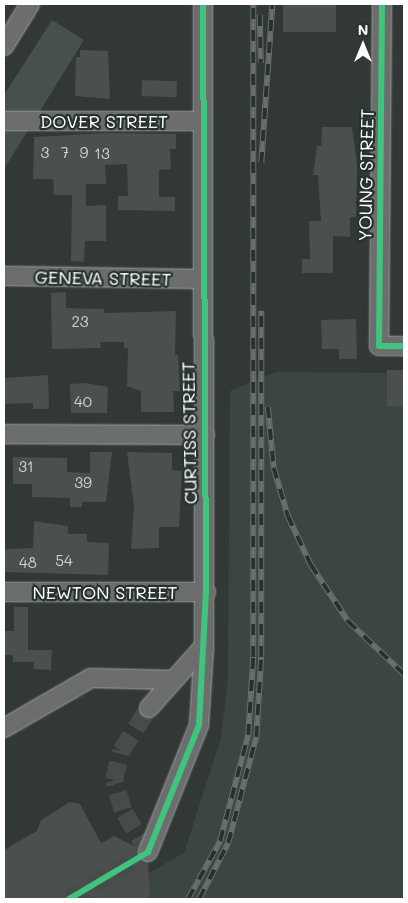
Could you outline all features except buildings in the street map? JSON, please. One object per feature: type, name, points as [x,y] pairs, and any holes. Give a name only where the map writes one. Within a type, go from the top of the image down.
[{"type":"street","points":[[4,46],[30,4]]},
{"type":"street","name":"CURTISS STREET","points":[[148,852],[199,725],[206,592],[203,4]]},
{"type":"street","name":"YOUNG STREET","points":[[382,4],[379,346],[404,346]]},
{"type":"street","name":"DOVER STREET","points":[[4,121],[204,121]]},
{"type":"street","name":"GENEVA STREET","points":[[4,276],[203,280]]},
{"type":"street","points":[[4,434],[205,435]]},
{"type":"street","name":"NEWTON STREET","points":[[4,592],[206,592]]},
{"type":"street","points":[[149,708],[204,646]]},
{"type":"street","points":[[4,728],[91,678],[174,680]]},
{"type":"shaded area","points":[[52,20],[84,40],[4,169],[4,95]]},
{"type":"shaded area","points":[[276,372],[404,373],[404,899],[102,899],[184,853],[221,738],[228,677],[230,391]]},
{"type":"tunnel","points":[[69,899],[148,852],[123,810],[114,780],[121,751],[149,708]]},
{"type":"railway","points":[[188,899],[220,841],[248,735],[253,657],[253,4]]},
{"type":"railway","points":[[261,163],[272,4]]},
{"type":"railway","points":[[260,15],[261,63]]},
{"type":"railway","points":[[199,899],[228,843],[256,737],[261,657],[261,311]]},
{"type":"railway","points":[[268,407],[274,468],[288,516],[311,565],[348,621],[404,674]]},
{"type":"cycle path","points":[[69,899],[148,852],[199,725],[206,592],[203,4]]},
{"type":"cycle path","points":[[382,4],[379,346],[404,346]]}]
